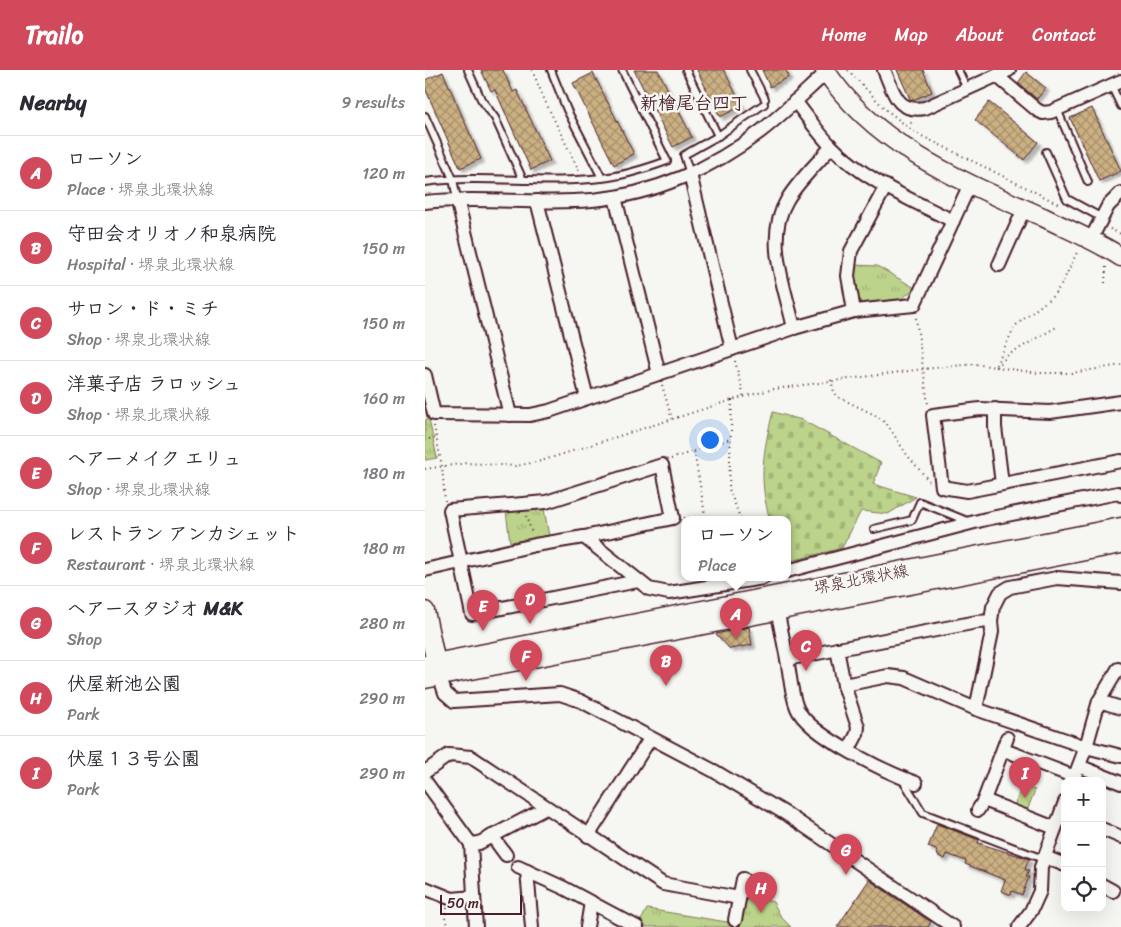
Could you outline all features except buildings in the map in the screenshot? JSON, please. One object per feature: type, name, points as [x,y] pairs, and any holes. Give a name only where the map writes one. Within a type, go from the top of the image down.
[{"type":"main road","points":[[826,71],[849,101],[897,144],[927,162],[1024,209],[1113,257]]},
{"type":"main road","name":"堺泉北環状線","points":[[431,671],[776,603],[1121,527]]},
{"type":"main road","name":"堺泉北環状線","points":[[776,603],[1121,544]]},
{"type":"main road","points":[[425,610],[431,671]]},
{"type":"street","points":[[884,70],[903,107],[912,110],[925,108],[1009,70]]},
{"type":"street","points":[[425,202],[457,199],[590,200],[615,198],[660,186],[690,174],[761,131],[826,71]]},
{"type":"street","points":[[997,76],[1043,113],[1057,110],[1116,83]]},
{"type":"street","points":[[795,101],[831,147],[857,168],[886,186],[953,221]]},
{"type":"street","points":[[794,328],[777,252],[777,231],[780,214],[788,199],[831,147]]},
{"type":"street","points":[[690,174],[732,349]]},
{"type":"street","points":[[425,375],[434,414],[530,415],[549,411],[794,328],[854,311],[914,305],[970,184]]},
{"type":"street","points":[[854,311],[848,276],[851,251],[886,186]]},
{"type":"street","points":[[1086,242],[1104,222],[1108,206],[1121,193]]},
{"type":"street","points":[[615,198],[659,374]]},
{"type":"street","points":[[457,199],[510,415]]},
{"type":"street","points":[[537,201],[587,398]]},
{"type":"street","points":[[999,265],[1024,209]]},
{"type":"street","points":[[1121,402],[1049,412],[995,409],[933,414],[942,487],[967,491],[1121,461]]},
{"type":"street","points":[[995,409],[995,427],[1002,484]]},
{"type":"street","points":[[425,570],[461,561],[673,518],[662,465],[546,502],[449,510],[461,561],[472,614],[638,581]]},
{"type":"street","points":[[791,571],[970,523],[1118,493],[1121,495]]},
{"type":"street","points":[[584,537],[649,589],[669,593],[744,581]]},
{"type":"street","points":[[976,708],[992,632],[993,607],[1000,593],[1010,587],[1057,578],[1121,582]]},
{"type":"street","points":[[776,603],[797,708],[807,723],[849,749],[901,777],[916,782]]},
{"type":"street","points":[[787,659],[977,622],[991,622]]},
{"type":"street","points":[[837,649],[844,685],[858,727],[857,734],[849,749]]},
{"type":"street","points":[[1075,775],[1086,746],[1099,701],[1118,669]]},
{"type":"street","points":[[431,671],[445,694],[454,701],[560,694],[581,701],[714,771],[788,815],[953,927]]},
{"type":"street","points":[[844,685],[896,676],[976,708],[1086,746],[1121,756]]},
{"type":"street","points":[[1099,701],[1121,708]]},
{"type":"street","points":[[588,836],[650,739]]},
{"type":"street","points":[[1055,828],[981,805],[1005,744],[1075,775],[1121,783]]},
{"type":"street","points":[[425,772],[449,754],[471,757],[588,836],[659,889],[739,898]]},
{"type":"street","points":[[427,788],[471,844],[476,927]]},
{"type":"street","points":[[471,844],[492,836],[546,808]]},
{"type":"street","points":[[1019,927],[1031,911],[1040,891],[1044,858],[1061,814]]},
{"type":"street","points":[[1106,830],[1119,832]]},
{"type":"street","points":[[492,836],[506,855]]},
{"type":"street","points":[[1044,858],[1061,864]]},
{"type":"street","points":[[532,927],[523,869],[637,927]]},
{"type":"street","points":[[735,920],[743,878]]},
{"type":"street","points":[[425,888],[449,898],[474,897]]},
{"type":"street","points":[[587,927],[591,902]]},
{"type":"lane","points":[[468,70],[481,99],[495,118],[523,180]]},
{"type":"lane","points":[[551,70],[567,110],[602,178]]},
{"type":"lane","points":[[425,182],[453,179],[584,180],[641,171],[667,161],[622,70]]},
{"type":"lane","points":[[686,70],[718,136]]},
{"type":"lane","points":[[690,174],[684,155],[718,136],[765,102],[750,70]]},
{"type":"lane","points":[[958,70],[967,89]]},
{"type":"lane","points":[[1116,83],[1121,106]]},
{"type":"lane","points":[[1057,110],[1088,182]]},
{"type":"lane","points":[[425,116],[453,179],[457,199]]},
{"type":"lane","points":[[1046,152],[1067,199],[1104,222]]},
{"type":"lane","points":[[874,529],[912,520],[920,502],[970,523]]},
{"type":"lane","points":[[901,777],[923,813],[1044,858]]},
{"type":"path","points":[[533,70],[545,101],[584,180]]},
{"type":"path","points":[[848,70],[883,108],[914,132],[1068,209]]},
{"type":"path","points":[[1104,222],[1121,234]]},
{"type":"path","points":[[996,366],[1015,326],[1053,296],[1086,242]]},
{"type":"path","points":[[1105,283],[1113,257]]},
{"type":"path","points":[[914,305],[929,409]]},
{"type":"path","points":[[996,366],[1008,355],[1058,326]]},
{"type":"path","points":[[732,349],[744,397]]},
{"type":"path","points":[[425,469],[467,463],[516,466],[541,461],[732,400],[773,389],[831,380],[974,364],[1039,373],[1064,373],[1121,365]]},
{"type":"path","points":[[659,374],[672,419]]},
{"type":"path","points":[[831,380],[834,392],[838,397],[877,416],[887,424],[907,455],[927,479],[934,486],[942,487]]},
{"type":"path","points":[[732,400],[729,489],[739,516]]},
{"type":"path","points":[[434,414],[432,420],[442,466],[445,503]]},
{"type":"path","points":[[429,439],[436,438]]},
{"type":"path","points":[[662,465],[667,460],[730,439]]},
{"type":"path","points":[[694,451],[705,516]]},
{"type":"path","points":[[525,515],[531,528]]},
{"type":"path","points":[[673,518],[681,518]]},
{"type":"path","points":[[449,898],[445,919],[450,927]]},
{"type":"green space","points":[[854,265],[877,266],[915,288],[899,301],[862,304],[858,299]]},
{"type":"green space","points":[[773,412],[802,420],[881,463],[873,484],[916,497],[888,514],[861,511],[842,548],[791,561],[791,516],[769,516],[766,505],[763,466]]},
{"type":"green space","points":[[429,419],[437,458],[425,460],[425,420]]},
{"type":"green space","points":[[544,509],[549,536],[510,542],[506,511]]},
{"type":"green space","points":[[1022,786],[1035,790],[1027,811],[1014,806]]},
{"type":"green space","points":[[745,894],[773,902],[781,917],[791,927],[644,927],[639,924],[647,909],[739,924]]},
{"type":"place","name":"洋菓子店 ラロッシュ","points":[[530,624]]},
{"type":"place","name":"ヘアーメイク エリュ","points":[[483,631]]},
{"type":"place","name":"ローソン","points":[[736,639]]},
{"type":"place","name":"サロン・ド・ミチ","points":[[806,671]]},
{"type":"place","name":"レストラン アンカシェット","points":[[526,681]]},
{"type":"place","name":"守田会オリオノ和泉病院","points":[[666,686]]},
{"type":"place","name":"伏屋１３号公園","points":[[1025,798]]},
{"type":"place","name":"ヘアースタジオ M&K","points":[[846,875]]},
{"type":"place","name":"伏屋新池公園","points":[[761,913]]},
{"type":"district","name":"新檜尾台四丁","points":[[694,103]]}]
